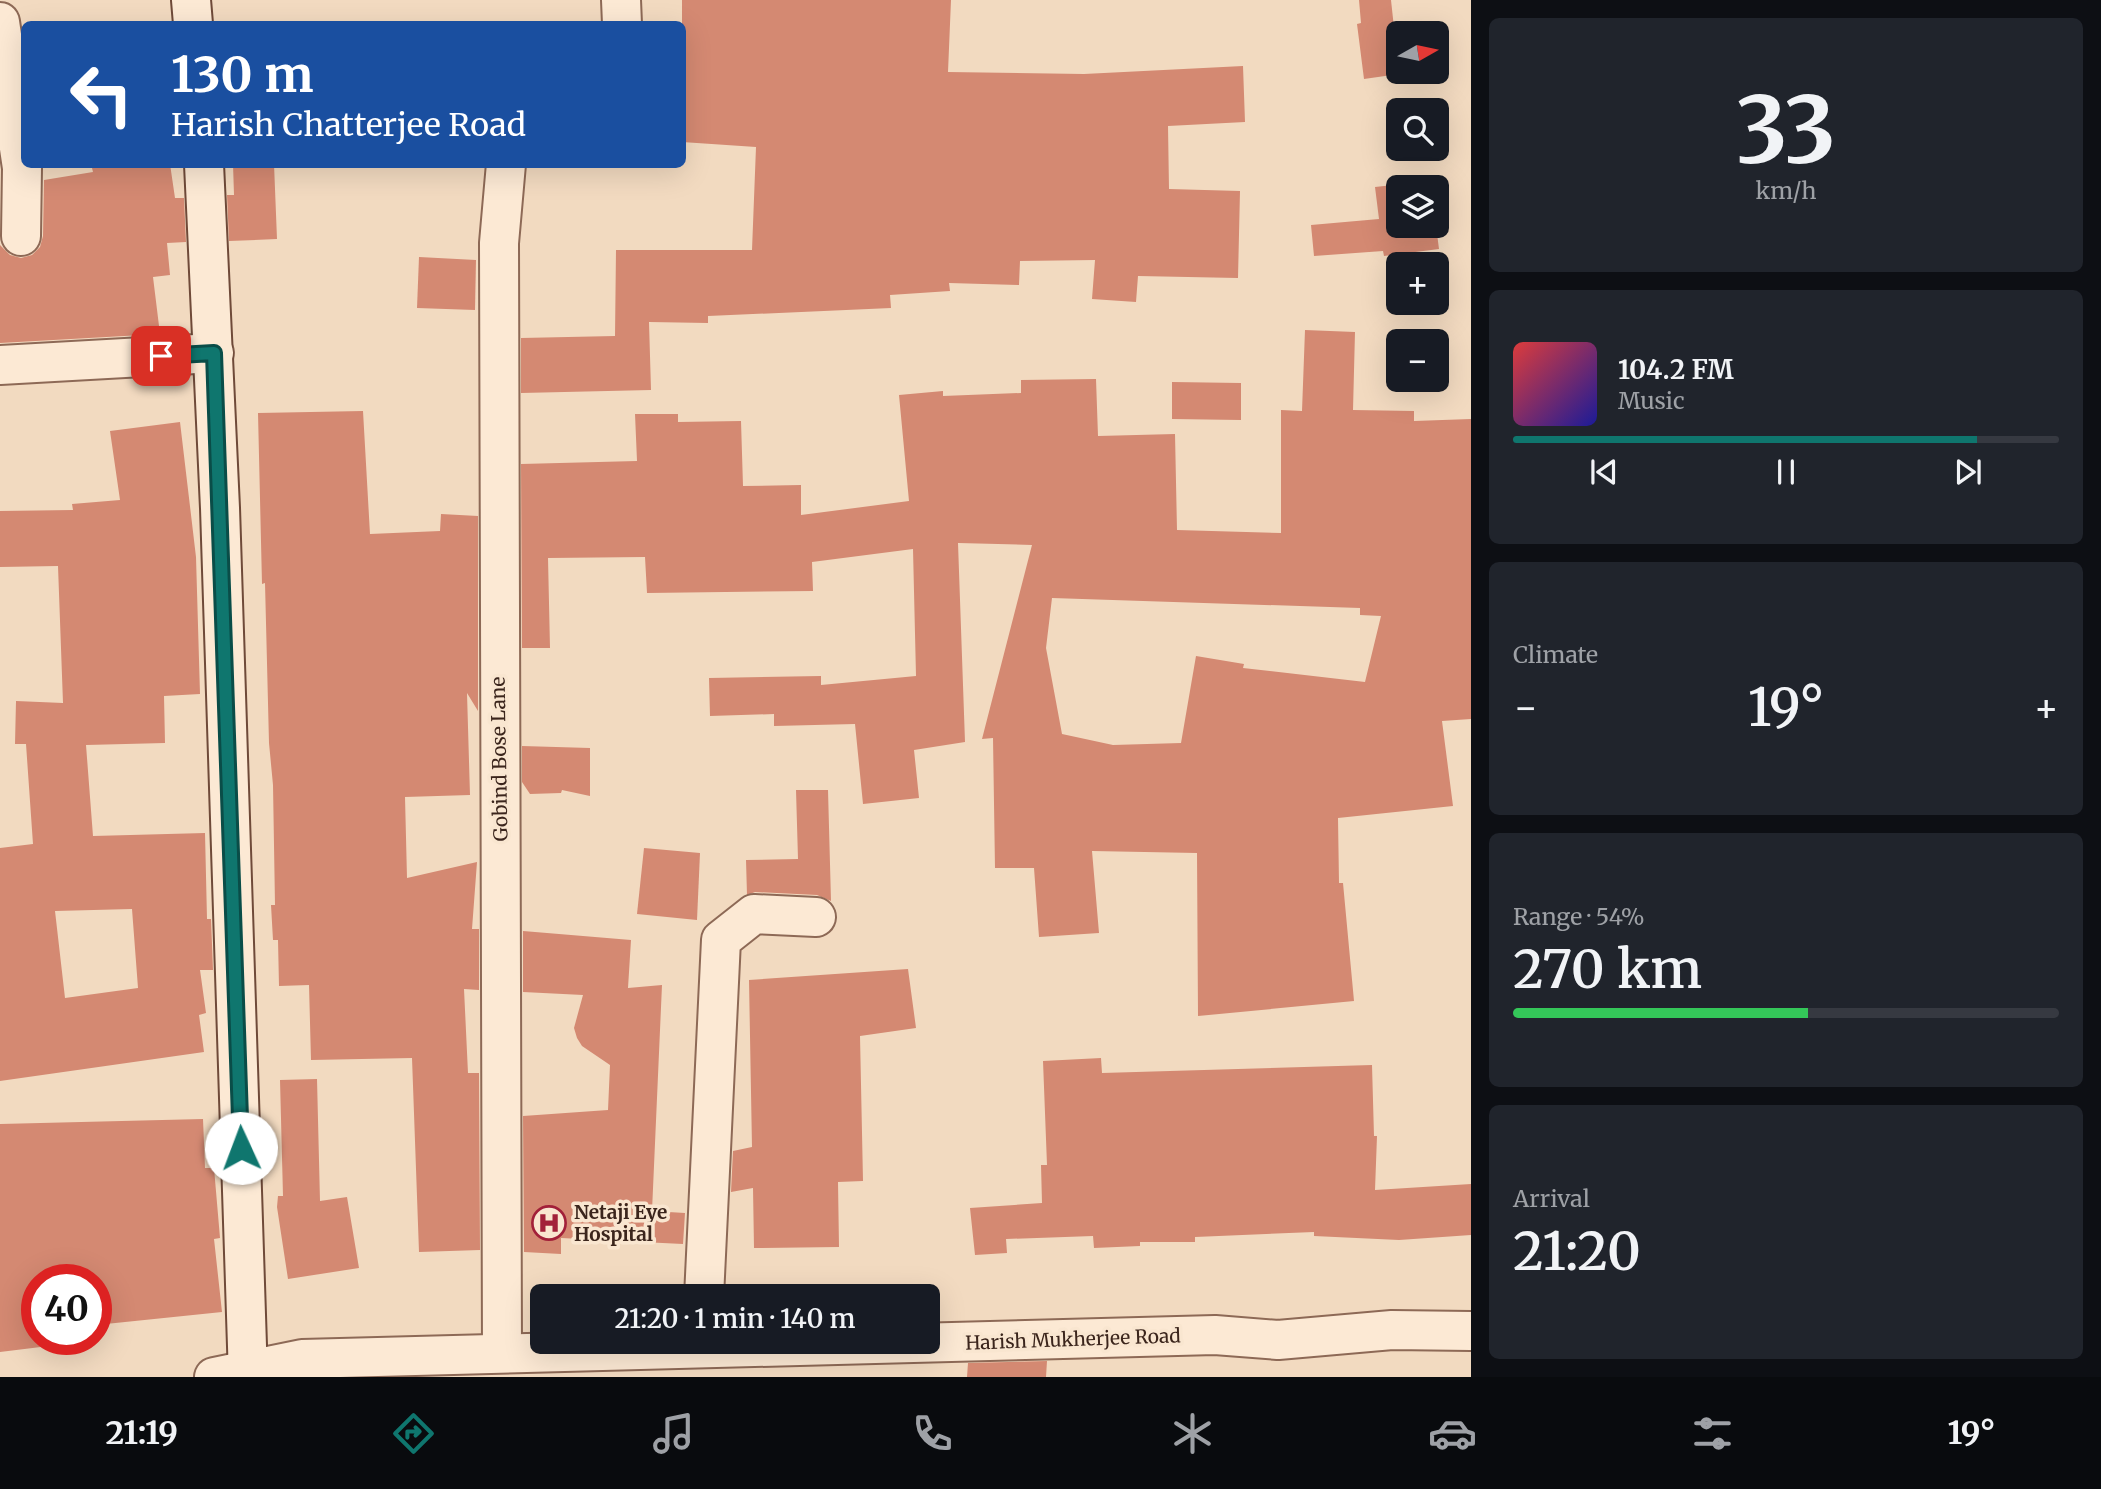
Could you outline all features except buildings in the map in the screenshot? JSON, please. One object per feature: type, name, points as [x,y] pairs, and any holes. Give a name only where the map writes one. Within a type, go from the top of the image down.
[{"type":"street","points":[[191,0],[193,21]]},
{"type":"street","points":[[621,0],[622,21]]},
{"type":"street","points":[[0,22],[21,116]]},
{"type":"street","points":[[22,236],[32,168]]},
{"type":"street","points":[[204,168],[214,353],[237,1375]]},
{"type":"street","name":"Gobind Bose Lane","points":[[502,1353],[499,243],[506,168]]},
{"type":"street","points":[[0,365],[214,353]]},
{"type":"street","points":[[705,1284],[721,940],[754,914],[816,917]]},
{"type":"street","name":"Harish Mukherjee Road","points":[[940,1340],[1215,1335],[1278,1340],[1392,1330],[1471,1331]]},
{"type":"street","name":"Harish Mukherjee Road","points":[[237,1375],[302,1359],[530,1352]]},
{"type":"place","name":"Netaji Eye Hospital","points":[[549,1223]]},
{"type":"route","points":[[161,356],[214,353],[241,1148]]}]
